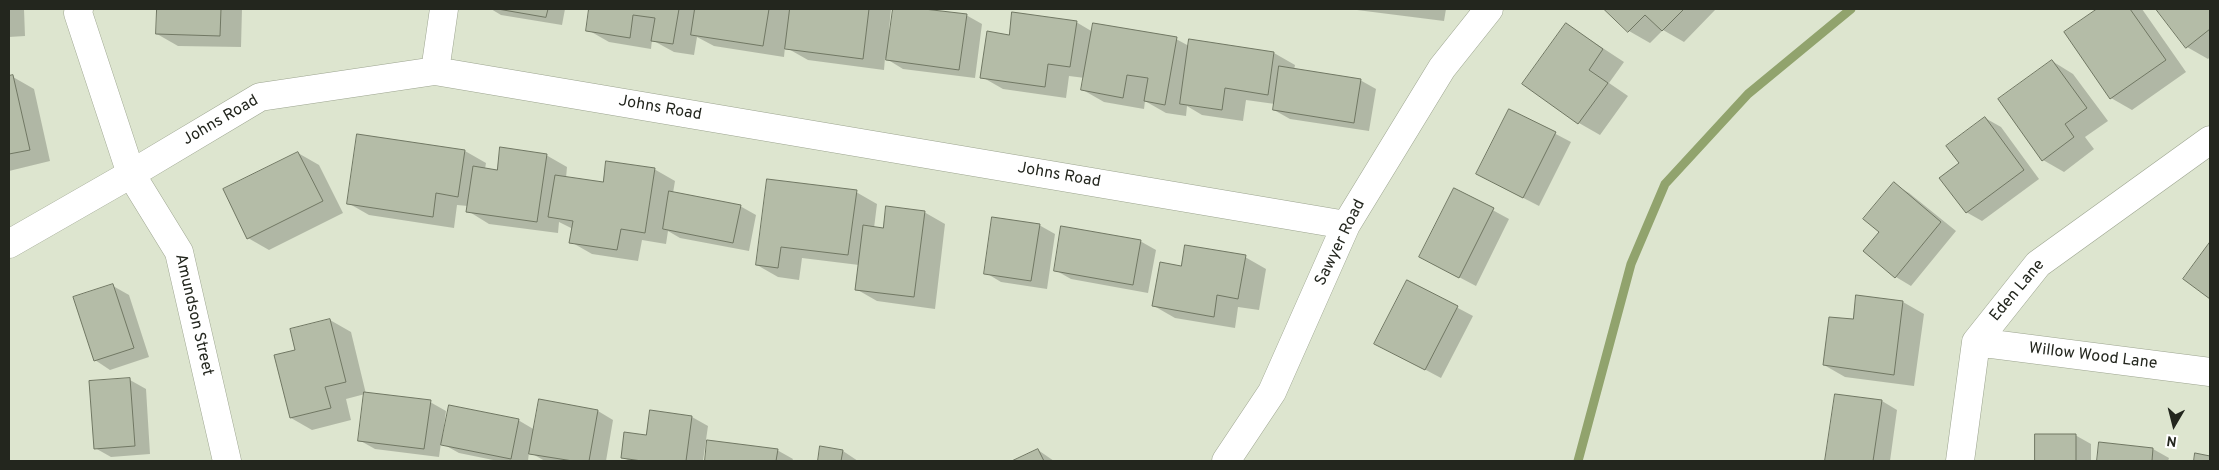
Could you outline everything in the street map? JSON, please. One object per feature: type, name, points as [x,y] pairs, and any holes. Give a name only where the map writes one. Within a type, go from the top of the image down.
[{"type":"street","name":"Amundson Street","points":[[79,9],[78,13],[131,174],[180,252],[227,461]]},
{"type":"street","points":[[435,71],[444,9]]},
{"type":"street","name":"Sawyer Road","points":[[1226,461],[1272,392],[1346,225],[1442,68],[1489,9]]},
{"type":"street","name":"Johns Road","points":[[9,244],[260,97],[435,71],[1346,225]]},
{"type":"street","name":"Eden Lane","points":[[1976,342],[2038,264],[2210,140]]},
{"type":"street","points":[[1960,461],[1976,342]]},
{"type":"street","name":"Willow Wood Lane","points":[[1976,342],[2210,372]]},
{"type":"building","points":[[157,9],[221,9],[220,36],[156,34]]},
{"type":"building","points":[[498,9],[548,9],[546,17]]},
{"type":"building","points":[[589,9],[679,9],[673,44],[651,41],[655,18],[633,15],[630,38],[586,31]]},
{"type":"building","points":[[695,9],[769,9],[763,46],[691,35]]},
{"type":"building","points":[[790,9],[869,9],[863,59],[785,49]]},
{"type":"building","points":[[893,9],[924,9],[967,14],[959,70],[886,60]]},
{"type":"building","points":[[1604,9],[1684,9],[1662,31],[1645,15],[1628,32]]},
{"type":"building","points":[[2097,9],[2130,9],[2166,60],[2110,99],[2064,32]]},
{"type":"building","points":[[2156,9],[2210,9],[2210,29],[2186,48]]},
{"type":"building","points":[[1012,12],[1077,21],[1070,67],[1048,64],[1045,87],[980,78],[987,31],[1009,35]]},
{"type":"building","points":[[1093,23],[1177,37],[1165,105],[1144,101],[1148,78],[1127,75],[1123,98],[1081,90]]},
{"type":"building","points":[[1566,23],[1603,49],[1589,70],[1608,83],[1578,124],[1522,84]]},
{"type":"building","points":[[1189,39],[1274,52],[1268,95],[1225,88],[1222,110],[1180,104]]},
{"type":"building","points":[[2052,60],[2087,108],[2065,124],[2074,137],[2042,161],[1998,99]]},
{"type":"building","points":[[1279,66],[1361,79],[1354,123],[1273,110]]},
{"type":"building","points":[[13,75],[30,150],[9,154],[9,76]]},
{"type":"building","points":[[1509,109],[1556,132],[1523,198],[1476,174]]},
{"type":"building","points":[[1985,117],[2024,170],[1966,213],[1939,178],[1959,163],[1946,146]]},
{"type":"building","points":[[357,134],[465,150],[458,197],[436,193],[433,217],[347,204]]},
{"type":"building","points":[[500,147],[547,154],[537,222],[466,212],[473,166],[497,170]]},
{"type":"building","points":[[298,152],[323,201],[247,239],[223,189]]},
{"type":"building","points":[[606,161],[655,168],[645,233],[621,229],[617,250],[569,243],[573,221],[548,217],[555,175],[603,182]]},
{"type":"building","points":[[767,179],[857,190],[848,255],[781,247],[778,268],[756,265]]},
{"type":"building","points":[[1894,182],[1941,222],[1895,278],[1863,251],[1879,232],[1863,219]]},
{"type":"building","points":[[1454,188],[1494,208],[1459,278],[1419,257]]},
{"type":"building","points":[[669,191],[741,205],[733,243],[663,229]]},
{"type":"building","points":[[886,206],[925,211],[914,297],[855,290],[863,225],[883,228]]},
{"type":"building","points":[[992,217],[1040,224],[1031,281],[984,274]]},
{"type":"building","points":[[1061,226],[1141,240],[1133,285],[1054,271]]},
{"type":"building","points":[[2210,242],[2210,299],[2183,279]]},
{"type":"building","points":[[1185,245],[1246,255],[1238,299],[1217,295],[1214,317],[1152,306],[1160,262],[1181,266]]},
{"type":"building","points":[[1407,280],[1458,306],[1425,370],[1374,344]]},
{"type":"building","points":[[113,284],[134,348],[94,361],[73,297]]},
{"type":"building","points":[[1856,295],[1903,301],[1894,375],[1823,365],[1829,317],[1853,319]]},
{"type":"building","points":[[330,319],[346,382],[325,387],[331,408],[290,418],[274,355],[295,350],[290,329]]},
{"type":"building","points":[[130,378],[135,446],[94,449],[89,381]]},
{"type":"building","points":[[364,392],[431,400],[424,449],[358,441]]},
{"type":"building","points":[[1835,394],[1882,400],[1873,461],[1825,461]]},
{"type":"building","points":[[539,399],[598,410],[589,461],[573,461],[529,454]]},
{"type":"building","points":[[449,405],[519,419],[511,459],[441,445]]},
{"type":"building","points":[[650,410],[692,416],[686,461],[642,461],[621,458],[624,432],[646,435]]},
{"type":"building","points":[[2035,434],[2076,434],[2076,461],[2035,461]]},
{"type":"building","points":[[707,440],[778,449],[776,461],[705,461]]},
{"type":"building","points":[[2099,442],[2153,448],[2152,461],[2097,461]]},
{"type":"building","points":[[820,446],[843,450],[841,461],[818,461]]},
{"type":"building","points":[[1038,449],[1044,461],[1012,461]]},
{"type":"building","points":[[2195,453],[2210,456],[2210,461],[2194,461]]},
{"type":"waterway","points":[[1578,461],[1631,264],[1665,184],[1748,94],[1851,9]]}]
